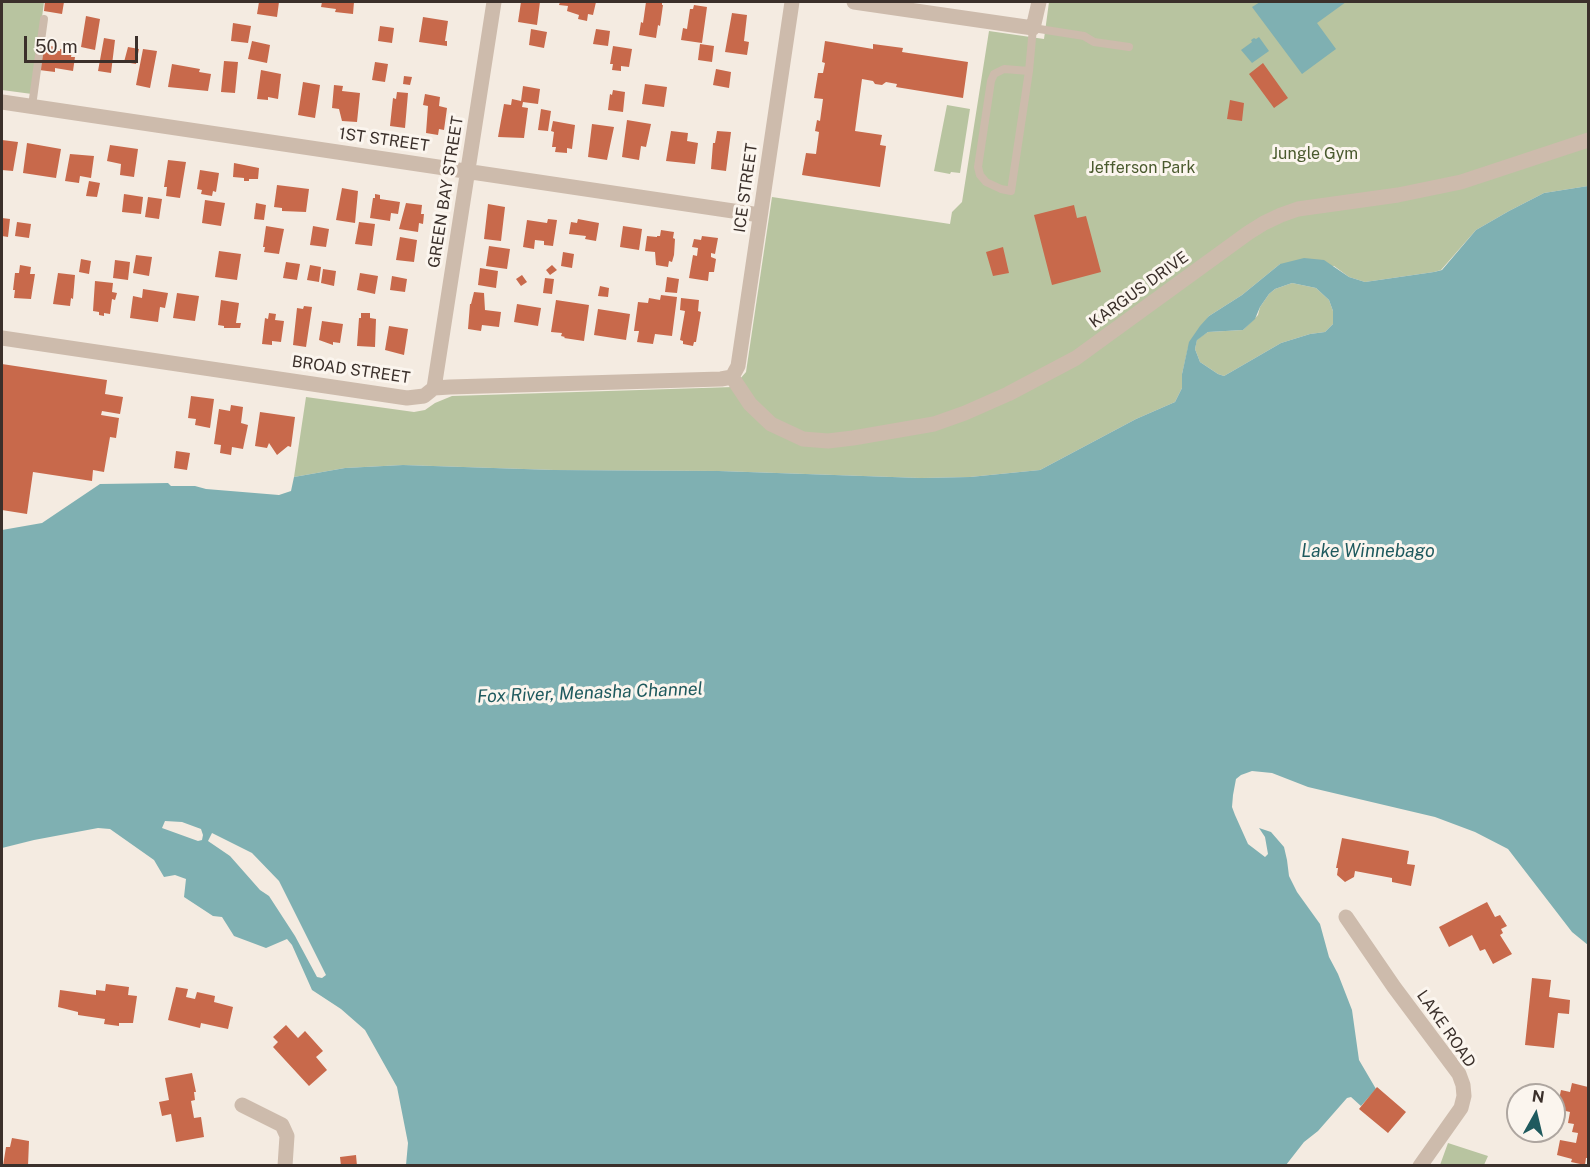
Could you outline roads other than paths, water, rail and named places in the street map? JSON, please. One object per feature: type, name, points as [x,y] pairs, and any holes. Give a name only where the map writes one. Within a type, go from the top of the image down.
[{"type":"street","name":"GREEN BAY STREET","points":[[434,388],[494,2]]},
{"type":"street","name":"ICE STREET","points":[[732,377],[738,366],[792,2]]},
{"type":"street","points":[[854,2],[1033,28],[1039,2]]},
{"type":"street","name":"1ST STREET","points":[[2,102],[760,215]]},
{"type":"street","name":"KARGUS DRIVE","points":[[732,377],[750,404],[771,424],[803,439],[828,441],[934,424],[1008,394],[1076,358],[1248,233],[1281,215],[1298,209],[1438,187],[1588,140]]},
{"type":"street","name":"BROAD STREET","points":[[2,338],[407,398],[424,396],[434,388],[732,377]]},
{"type":"street","name":"LAKE ROAD","points":[[1346,917],[1394,987],[1459,1074],[1463,1085],[1464,1096],[1461,1108],[1420,1166]]},
{"type":"street","points":[[242,1105],[282,1125],[287,1136],[285,1166]]},
{"type":"lane","points":[[32,106],[44,19]]},
{"type":"lane","points":[[1029,71],[1004,69],[994,74],[991,81],[978,167],[980,175],[986,182],[1001,189],[1011,190],[1029,71],[1033,28],[1084,36],[1094,42],[1129,47]]},
{"type":"water","points":[[1260,2],[1346,2],[1317,23],[1336,49],[1302,74],[1252,7]]},
{"type":"water","points":[[1259,37],[1269,51],[1252,63],[1241,50],[1252,42],[1251,40]]},
{"type":"water","points":[[1588,186],[1588,945],[1572,932],[1508,849],[1475,832],[1435,817],[1308,787],[1272,773],[1252,771],[1241,775],[1236,779],[1233,795],[1232,807],[1235,815],[1248,844],[1265,857],[1268,854],[1265,837],[1259,828],[1271,832],[1284,847],[1289,876],[1297,892],[1320,924],[1329,957],[1352,1010],[1359,1060],[1376,1089],[1361,1106],[1351,1097],[1347,1098],[1318,1131],[1304,1142],[1286,1165],[406,1165],[408,1143],[397,1087],[365,1030],[341,1009],[312,990],[292,945],[287,939],[266,948],[234,936],[222,917],[213,916],[184,897],[186,879],[175,875],[164,877],[154,860],[110,829],[98,828],[2,848],[2,530],[42,523],[100,484],[168,483],[171,486],[195,486],[206,489],[279,495],[291,491],[294,477],[345,468],[403,465],[554,470],[719,471],[921,478],[970,477],[1040,470],[1136,419],[1175,402],[1182,388],[1182,374],[1189,342],[1200,326],[1209,316],[1242,295],[1280,264],[1304,258],[1324,260],[1349,277],[1365,282],[1442,270],[1476,230],[1544,193]],"holes":[[[1292,283],[1316,288],[1329,300],[1333,311],[1333,324],[1325,332],[1281,343],[1224,376],[1200,362],[1195,349],[1197,340],[1208,332],[1243,330],[1255,319],[1269,294],[1275,289]],[[165,821],[182,822],[201,829],[202,840],[198,841],[162,828]],[[212,833],[252,853],[279,881],[326,975],[322,978],[317,977],[295,936],[269,896],[260,890],[230,856],[208,841]]]},
{"type":"park label","name":"Jungle Gym","points":[[1315,154]]},
{"type":"park label","name":"Jefferson Park","points":[[1142,168]]},
{"type":"water label","name":"Lake Winnebago","points":[[1368,551]]},
{"type":"water label","name":"Fox River, Menasha Channel","points":[[590,693]]}]
